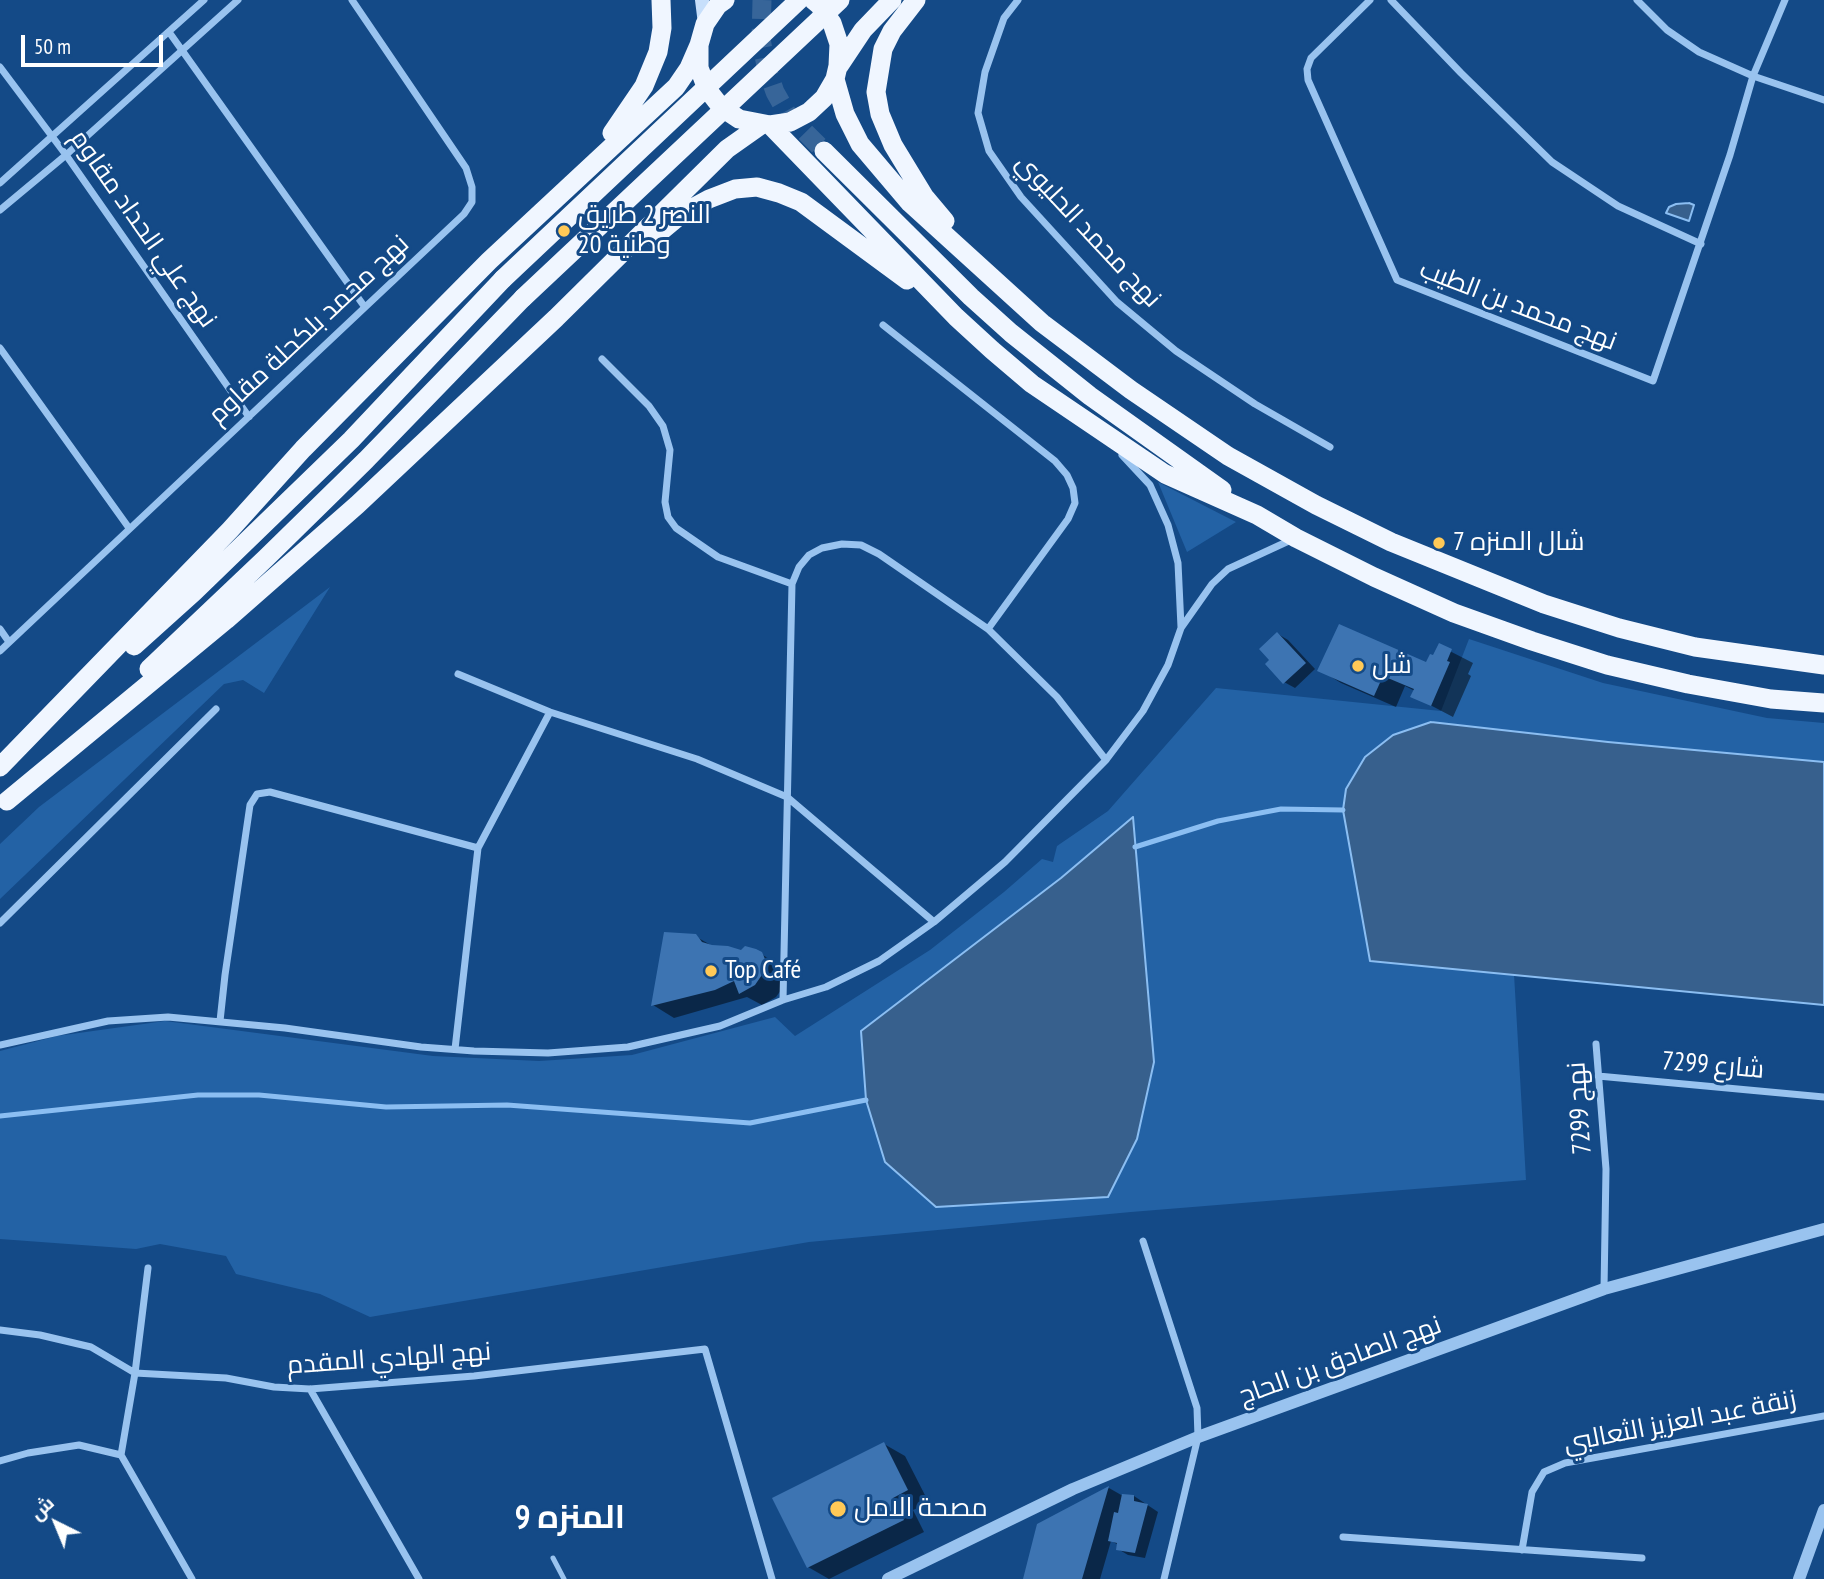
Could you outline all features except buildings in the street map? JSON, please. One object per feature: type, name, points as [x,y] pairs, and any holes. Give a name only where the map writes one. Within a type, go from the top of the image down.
[{"type":"highway","points":[[586,168],[644,86],[658,52],[662,28],[661,0]]},
{"type":"highway","points":[[0,767],[214,547],[303,450],[489,261],[676,87],[689,68],[705,24],[718,5],[725,0]]},
{"type":"highway","points":[[0,767],[194,592],[351,440],[503,279],[799,0]]},
{"type":"highway","points":[[813,0],[832,23],[839,44],[836,73],[845,114],[860,144],[910,203],[1042,323],[1120,382],[1228,456],[1316,505],[1391,542],[1544,604],[1619,628],[1695,647],[1824,665]]},
{"type":"highway","points":[[4,805],[266,558],[523,298],[840,0]]},
{"type":"highway","points":[[699,45],[699,68],[707,89],[721,107],[739,119],[765,125],[790,122],[809,112],[824,97],[863,30],[892,0]]},
{"type":"highway","points":[[916,0],[892,31],[883,49],[876,92],[880,114],[893,145],[924,196],[995,280]]},
{"type":"highway","points":[[765,125],[956,317],[1032,384],[1165,474],[1257,515]]},
{"type":"highway","points":[[4,805],[226,620],[357,505],[556,318],[727,149],[765,125]]},
{"type":"highway","points":[[824,150],[971,297],[1011,332],[1090,396],[1257,515],[1296,538],[1454,613],[1607,665],[1688,684],[1771,699],[1824,703]]},
{"type":"highway","points":[[556,318],[683,214],[709,199],[735,189],[757,187],[801,202],[956,317]]},
{"type":"main road","points":[[702,0],[705,24]]},
{"type":"street","points":[[0,183],[204,0]]},
{"type":"street","points":[[0,210],[183,52],[238,0]]},
{"type":"street","name":"نهج محمد بلكحلة مقاوم","points":[[0,651],[464,214],[472,202],[472,187],[466,169],[450,142],[352,0]]},
{"type":"street","name":"نهج محمد الحليوي","points":[[1018,0],[1004,18],[985,72],[978,113],[989,151],[1021,197],[1117,302],[1176,351],[1255,404],[1330,447]]},
{"type":"street","name":"نهج محمد بن الطيب","points":[[1370,0],[1311,58],[1307,69],[1308,80],[1397,280],[1653,381],[1701,244]]},
{"type":"street","points":[[1391,0],[1552,162],[1618,206],[1701,244],[1753,76],[1785,0]]},
{"type":"street","points":[[1637,0],[1667,30],[1699,52],[1753,76],[1824,100]]},
{"type":"street","points":[[169,32],[364,306]]},
{"type":"street","name":"نهج علي الحداد مقاوم","points":[[0,67],[66,155],[249,417]]},
{"type":"street","points":[[883,325],[1055,461],[1067,475],[1073,488],[1074,503],[1068,519],[988,629]]},
{"type":"street","points":[[0,348],[128,528]]},
{"type":"street","points":[[602,359],[649,406],[663,426],[670,450],[665,502],[668,517],[676,528],[718,557],[792,584]]},
{"type":"street","points":[[1075,413],[1129,461],[1150,485],[1168,525],[1178,563],[1181,628]]},
{"type":"street","points":[[0,1045],[108,1021],[168,1017],[454,1049],[548,1052],[628,1047],[720,1026],[783,1000],[827,987],[879,961],[934,922],[1005,862],[1106,760],[1143,711],[1168,665],[1181,628],[1212,584],[1228,569],[1296,538]]},
{"type":"street","points":[[783,1000],[792,584],[799,567],[809,555],[822,548],[842,544],[861,545],[879,554],[988,629],[1056,697],[1106,760]]},
{"type":"street","points":[[0,629],[9,642]]},
{"type":"street","points":[[458,674],[550,712],[697,759],[787,797],[934,922]]},
{"type":"street","points":[[0,923],[216,709]]},
{"type":"street","points":[[454,1049],[478,848],[550,712]]},
{"type":"street","points":[[220,1021],[248,817],[250,805],[257,794],[270,792],[478,848]]},
{"type":"street","name":"نهج 7299","points":[[1596,1044],[1606,1169],[1604,1289]]},
{"type":"street","name":"شارع 7299","points":[[1598,1076],[1824,1097]]},
{"type":"street","name":"نهج الصادق بن الحاج","points":[[888,1579],[1073,1489],[1198,1437],[1604,1289],[1824,1229]]},
{"type":"street","points":[[1143,1241],[1197,1408],[1198,1437],[1164,1579]]},
{"type":"street","points":[[148,1268],[135,1373],[121,1455],[192,1579]]},
{"type":"street","name":"نهج الهادي المقدم","points":[[0,1330],[40,1335],[91,1347],[135,1373],[226,1378],[274,1387],[310,1389],[474,1376],[705,1349],[772,1579]]},
{"type":"street","points":[[310,1389],[419,1579]]},
{"type":"street","name":"زنقة عبد العزيز الثعالبي","points":[[1522,1550],[1532,1492],[1544,1472],[1565,1463],[1824,1416]]},
{"type":"street","points":[[0,1461],[28,1453],[79,1445],[121,1455]]},
{"type":"street","points":[[1799,1579],[1824,1510]]},
{"type":"street","points":[[1343,1537],[1642,1558]]},
{"type":"lane","points":[[553,1558],[564,1579]]},
{"type":"shaded area","points":[[1689,203],[1694,205],[1689,221],[1666,213],[1669,207]]},
{"type":"shaded area","points":[[1158,482],[1236,522],[1187,552]]},
{"type":"shaded area","points":[[330,587],[264,693],[243,680],[224,684],[0,899],[0,844],[39,807]]},
{"type":"shaded area","points":[[1469,639],[1603,683],[1767,718],[1824,723],[1824,762],[1431,722],[1370,961],[1514,974],[1526,1180],[1131,1212],[809,1242],[370,1317],[320,1294],[236,1274],[226,1256],[160,1244],[136,1249],[0,1239],[0,1051],[57,1036],[165,1021],[433,1056],[539,1061],[632,1055],[775,1017],[795,1036],[930,950],[1042,859],[1053,862],[1057,846],[1108,811],[1216,688],[1441,711]]},
{"type":"shaded area","points":[[1431,722],[1824,762],[1824,1005],[1370,961],[1343,810],[1346,789],[1365,757],[1393,735]]},
{"type":"shaded area","points":[[1133,817],[1154,1062],[1137,1139],[1108,1197],[936,1207],[885,1162],[866,1100],[861,1031],[1061,878]]},
{"type":"waterway","points":[[1135,847],[1218,821],[1281,809],[1343,810]]},
{"type":"waterway","points":[[0,1116],[198,1095],[259,1095],[386,1107],[507,1105],[750,1123],[866,1100]]},
{"type":"tunnel","points":[[762,0],[761,39],[775,92],[788,115],[824,151]]},
{"type":"place","name":"النصر 2 طريق وطنية 20","points":[[564,231]]},
{"type":"place","name":"شال المنزه 7","points":[[1439,543]]},
{"type":"place","name":"شل","points":[[1358,666]]},
{"type":"place","name":"Top Café","points":[[711,971]]},
{"type":"place","name":"مصحة الامل","points":[[838,1509]]},
{"type":"district","name":"المنزه 9","points":[[570,1519]]}]
